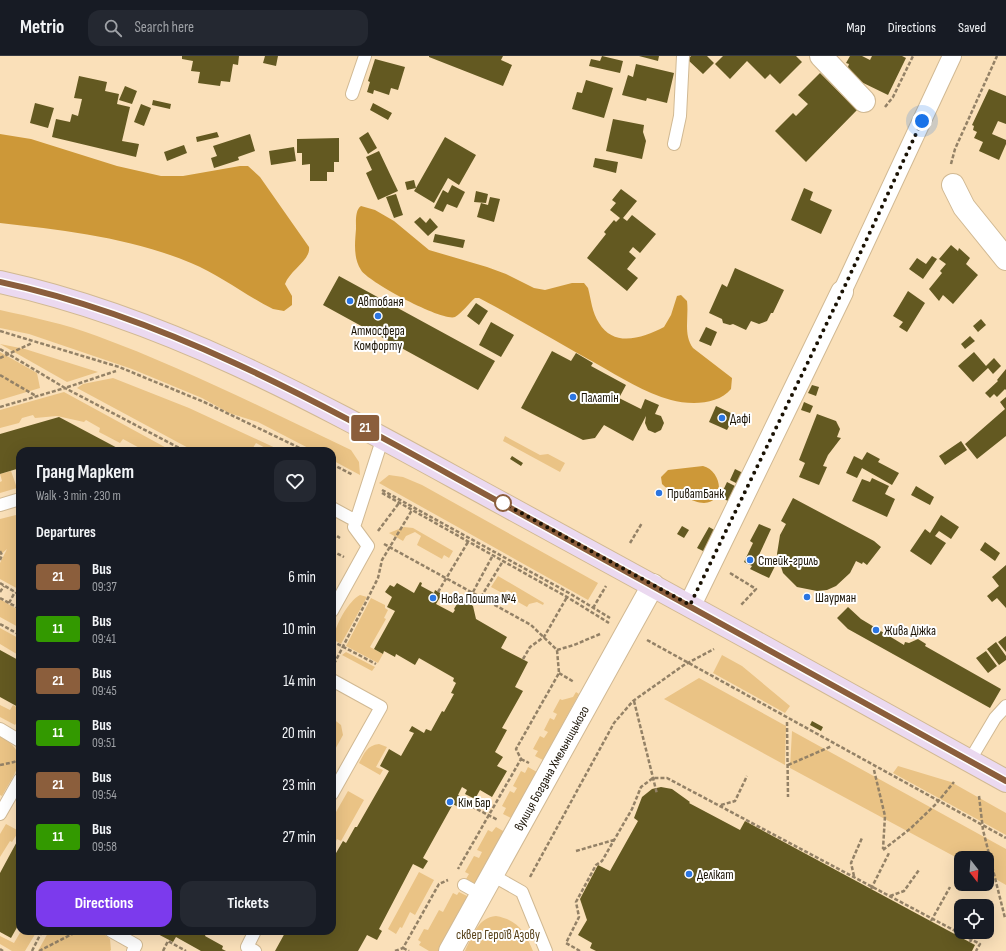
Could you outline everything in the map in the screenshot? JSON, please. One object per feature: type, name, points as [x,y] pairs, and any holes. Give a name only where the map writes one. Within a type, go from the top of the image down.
[{"type":"main road","points":[[0,282],[69,299],[148,327],[240,365],[383,437],[690,605],[1006,781]]},
{"type":"street","points":[[821,56],[864,101]]},
{"type":"street","points":[[690,605],[842,292],[952,56]]},
{"type":"street","points":[[953,185],[968,213],[1006,259]]},
{"type":"street","name":"вулиця Богдана Хмельницького","points":[[450,951],[473,890],[492,875],[622,628],[653,585]]},
{"type":"lane","points":[[352,94],[365,56]]},
{"type":"lane","points":[[674,144],[680,116],[683,56]]},
{"type":"lane","points":[[336,604],[368,546],[354,527],[383,437]]},
{"type":"lane","points":[[0,505],[16,500]]},
{"type":"lane","points":[[336,510],[356,521]]},
{"type":"lane","points":[[336,682],[381,708],[336,787]]},
{"type":"lane","points":[[970,760],[995,718],[1006,706]]},
{"type":"lane","points":[[0,729],[16,739]]},
{"type":"lane","points":[[0,814],[16,786]]},
{"type":"lane","points":[[492,875],[522,892],[546,951]]},
{"type":"lane","points":[[118,935],[136,945],[133,951]]},
{"type":"lane","points":[[253,935],[247,946],[255,951]]},
{"type":"path","points":[[864,101],[873,110],[884,108],[893,97],[913,56]]},
{"type":"path","points":[[953,185],[950,173],[953,155],[997,56]]},
{"type":"path","points":[[0,331],[118,367],[204,402],[298,447]]},
{"type":"path","points":[[0,358],[10,355],[32,343]]},
{"type":"path","points":[[0,349],[65,388],[177,447]]},
{"type":"path","points":[[0,407],[116,371]]},
{"type":"path","points":[[0,375],[36,396]]},
{"type":"path","points":[[336,466],[413,506],[593,608],[622,628]]},
{"type":"path","points":[[379,491],[591,611],[1006,838]]},
{"type":"path","points":[[368,546],[399,502]]},
{"type":"path","points":[[336,660],[378,578],[382,560],[412,510]]},
{"type":"path","points":[[630,543],[642,523]]},
{"type":"path","points":[[438,592],[468,542]]},
{"type":"path","points":[[0,551],[2,555],[0,560]]},
{"type":"path","points":[[401,553],[531,625],[557,650],[559,673],[516,750],[521,759],[525,761]]},
{"type":"path","points":[[473,592],[493,555]]},
{"type":"path","points":[[482,597],[503,561]]},
{"type":"path","points":[[711,562],[756,589],[741,604]]},
{"type":"path","points":[[0,583],[15,592],[9,603]]},
{"type":"path","points":[[0,592],[4,586]]},
{"type":"path","points":[[591,611],[606,586]]},
{"type":"path","points":[[524,660],[530,647],[544,638],[567,597]]},
{"type":"path","points":[[0,598],[16,607]]},
{"type":"path","points":[[0,624],[16,633]]},
{"type":"path","points":[[557,650],[574,645],[602,633]]},
{"type":"path","points":[[336,643],[376,664]]},
{"type":"path","points":[[522,892],[614,723],[634,701],[688,663],[714,649]]},
{"type":"path","points":[[559,673],[577,683]]},
{"type":"path","points":[[634,701],[657,794]]},
{"type":"path","points":[[787,722],[788,797]]},
{"type":"path","points":[[788,765],[832,746]]},
{"type":"path","points":[[456,872],[521,759]]},
{"type":"path","points":[[0,765],[16,761]]},
{"type":"path","points":[[874,770],[885,816],[882,850],[911,828],[954,782]]},
{"type":"path","points":[[720,806],[735,801],[747,776]]},
{"type":"path","points":[[580,951],[566,943],[579,917],[576,902],[596,865],[602,861],[632,810],[641,787],[653,778],[667,778],[854,877],[871,888],[890,896],[932,920],[980,944],[976,951]]},
{"type":"path","points":[[979,796],[983,825],[1005,918]]},
{"type":"path","points":[[461,801],[498,820]]},
{"type":"path","points":[[854,877],[851,863],[862,838]]},
{"type":"path","points":[[576,851],[614,840]]},
{"type":"path","points":[[871,888],[889,853]]},
{"type":"path","points":[[890,896],[904,892],[919,870]]},
{"type":"path","points":[[396,951],[403,948],[439,884],[452,878]]},
{"type":"path","points":[[932,920],[950,887]]},
{"type":"path","points":[[32,951],[40,935]]},
{"type":"path","points":[[39,951],[70,935]]},
{"type":"path","points":[[163,951],[168,942],[186,951]]},
{"type":"path","points":[[403,948],[409,951]]},
{"type":"green space","points":[[0,310],[61,324],[129,348],[225,390],[351,450],[359,462],[360,475],[336,462],[336,447],[306,447],[258,422],[229,413],[202,398],[132,369],[29,334],[0,328]]},
{"type":"green space","points":[[0,344],[25,349],[98,372],[67,382]]},
{"type":"green space","points":[[0,352],[37,373],[40,388],[0,400]]},
{"type":"green space","points":[[113,378],[189,408],[273,447],[264,447],[256,443],[254,447],[187,447],[77,388],[83,384]]},
{"type":"green space","points":[[64,392],[165,447],[138,447],[123,439],[120,443],[99,432],[100,428],[86,420],[84,422],[57,416],[35,418],[33,415],[22,418],[19,423],[0,428],[0,410]]},
{"type":"green space","points":[[505,436],[540,455],[548,454],[565,463],[560,472],[503,441]]},
{"type":"green space","points":[[11,471],[16,488],[0,493],[0,482],[2,481],[0,474]]},
{"type":"green space","points":[[389,475],[403,477],[422,485],[598,583],[588,600],[379,483]]},
{"type":"green space","points":[[16,515],[16,588],[0,579],[0,563],[7,549],[0,555],[0,519]]},
{"type":"green space","points":[[404,527],[413,528],[453,551],[449,558],[444,555],[442,559],[417,545],[421,536],[415,532],[406,536],[403,541],[389,533]]},
{"type":"green space","points":[[498,576],[544,603],[543,605],[537,602],[529,604],[527,607],[509,597],[512,593],[507,590],[504,594],[491,587]]},
{"type":"green space","points":[[360,595],[367,597],[341,644],[336,641],[336,629],[342,615],[351,602]]},
{"type":"green space","points":[[371,598],[385,605],[385,608],[388,610],[384,618],[386,619],[370,647],[383,654],[378,663],[346,646]]},
{"type":"green space","points":[[0,599],[16,609],[16,626],[0,617]]},
{"type":"green space","points":[[0,628],[16,637],[16,654],[0,644]]},
{"type":"green space","points":[[346,652],[375,667],[372,671],[342,655]]},
{"type":"green space","points":[[722,655],[742,666],[790,706],[785,713],[713,673]]},
{"type":"green space","points":[[699,678],[786,726],[785,765],[664,699]]},
{"type":"green space","points":[[576,692],[579,694],[543,760],[535,756],[538,751],[533,749],[540,736],[544,738],[548,732],[544,730],[550,718],[554,720],[557,714],[553,712],[560,699],[562,700],[573,697]]},
{"type":"green space","points":[[0,705],[10,710],[13,705],[16,707],[15,725],[0,717]]},
{"type":"green space","points":[[336,721],[341,725],[343,735],[336,748]]},
{"type":"green space","points":[[792,731],[1006,849],[1006,885],[994,878],[994,851],[954,851],[954,856],[790,768]]},
{"type":"green space","points":[[0,736],[16,749],[16,771],[2,796],[0,795]]},
{"type":"green space","points":[[379,744],[387,747],[376,767],[383,770],[380,775],[359,763],[364,753],[369,748]]},
{"type":"green space","points":[[898,766],[951,782],[1006,813],[1006,835],[893,773]]},
{"type":"green space","points":[[528,767],[537,772],[511,818],[503,814],[506,808],[502,806],[510,791],[514,793],[517,788],[513,786],[521,771],[525,773]]},
{"type":"green space","points":[[348,791],[364,800],[341,841],[337,839],[336,841],[336,812]]},
{"type":"green space","points":[[6,824],[16,829],[16,836],[12,842],[10,841],[0,857],[0,834]]},
{"type":"green space","points":[[496,827],[505,832],[475,884],[466,879],[469,874],[465,872],[474,856],[479,858],[482,852],[477,850],[488,830],[492,832]]},
{"type":"green space","points":[[419,872],[434,880],[415,915],[410,912],[402,928],[400,927],[396,934],[388,929]]},
{"type":"green space","points":[[459,892],[469,897],[440,951],[429,951],[419,945],[421,942],[418,940],[424,929],[428,930],[439,910],[443,912],[453,893],[457,895]]},
{"type":"green space","name":"сквер Героїв Азову","points":[[496,916],[510,920],[520,928],[533,951],[465,951],[473,934],[480,924],[490,917]]},
{"type":"green space","points":[[19,935],[35,935],[25,951],[12,951],[0,944],[0,936],[14,943]]},
{"type":"green space","points":[[47,935],[105,935],[110,939],[111,950],[110,951],[38,951]]},
{"type":"shaded area","points":[[0,134],[31,139],[117,166],[161,176],[183,176],[240,166],[248,166],[260,177],[309,247],[309,252],[304,261],[291,274],[285,284],[292,296],[292,305],[284,311],[273,309],[202,268],[168,254],[145,247],[73,232],[0,223]]},
{"type":"shaded area","points":[[361,206],[375,210],[394,221],[429,250],[487,267],[506,274],[534,288],[545,290],[572,283],[584,283],[588,288],[593,310],[599,323],[605,331],[613,336],[621,338],[638,337],[647,335],[664,327],[671,315],[677,296],[681,295],[687,301],[687,331],[690,343],[693,348],[732,378],[731,389],[719,398],[711,401],[695,403],[678,402],[661,397],[633,384],[479,298],[475,298],[455,317],[448,317],[436,313],[406,300],[367,276],[358,265],[355,250],[356,219],[358,210]]},
{"type":"shaded area","points":[[703,466],[714,473],[719,486],[719,492],[711,501],[704,503],[695,501],[667,489],[662,484],[661,477],[668,470]]},
{"type":"building","points":[[182,56],[239,56],[238,65],[233,64],[230,82],[221,81],[220,86],[198,83],[200,72],[191,71],[193,61],[182,59]]},
{"type":"building","points":[[265,56],[278,56],[276,66],[263,63]]},
{"type":"building","points":[[429,56],[503,56],[501,60],[512,65],[503,86]]},
{"type":"building","points":[[602,56],[623,61],[620,73],[589,66],[591,59],[600,61]]},
{"type":"building","points":[[639,56],[659,56],[658,61]]},
{"type":"building","points":[[691,56],[707,56],[714,63],[703,74],[688,60]]},
{"type":"building","points":[[723,56],[796,56],[802,62],[780,84],[770,74],[765,79],[747,61],[730,79],[715,64]]},
{"type":"building","points":[[850,56],[862,56],[870,60],[872,56],[902,56],[906,58],[888,95],[853,78],[854,74],[847,70],[849,64],[846,63]]},
{"type":"building","points":[[375,59],[405,67],[398,90],[391,88],[389,95],[374,90],[373,94],[367,92],[370,82],[368,81]]},
{"type":"building","points":[[636,64],[674,73],[667,103],[647,98],[646,101],[622,95],[628,75],[633,77]]},
{"type":"building","points":[[820,73],[857,110],[806,162],[775,131],[793,113],[796,116],[808,104],[798,95]]},
{"type":"building","points":[[79,76],[107,82],[105,91],[119,94],[117,104],[130,107],[122,141],[139,144],[136,157],[52,137],[56,119],[70,122],[72,114],[78,116],[82,99],[74,98]]},
{"type":"building","points":[[586,80],[613,88],[604,118],[572,109],[577,92],[582,93]]},
{"type":"building","points":[[125,86],[137,91],[132,104],[119,100]]},
{"type":"building","points":[[989,89],[1006,96],[1006,124],[998,121],[992,134],[1006,140],[1006,144],[999,160],[979,151],[983,142],[974,138],[977,132],[973,130],[974,126],[972,125]]},
{"type":"building","points":[[153,100],[171,104],[170,109],[152,105]]},
{"type":"building","points":[[35,103],[54,108],[48,128],[30,123]]},
{"type":"building","points":[[373,103],[392,113],[388,120],[370,110]]},
{"type":"building","points":[[141,104],[151,108],[144,126],[134,122]]},
{"type":"building","points":[[613,119],[644,125],[643,132],[646,141],[642,159],[606,151]]},
{"type":"building","points":[[217,132],[219,137],[197,142],[196,137]]},
{"type":"building","points":[[368,132],[377,148],[368,154],[359,138]]},
{"type":"building","points":[[250,134],[255,151],[238,157],[239,160],[214,168],[211,158],[217,156],[213,146]]},
{"type":"building","points":[[445,137],[476,155],[459,185],[448,178],[434,203],[414,191]]},
{"type":"building","points":[[339,138],[339,162],[334,162],[334,172],[327,172],[327,181],[310,181],[310,164],[302,165],[302,153],[297,153],[297,139]]},
{"type":"building","points":[[184,145],[187,153],[167,161],[164,152]]},
{"type":"building","points":[[294,147],[296,161],[271,165],[269,151]]},
{"type":"building","points":[[379,151],[398,191],[378,200],[366,173],[372,170],[366,157]]},
{"type":"building","points":[[595,158],[618,162],[616,173],[593,167]]},
{"type":"building","points":[[414,180],[416,188],[407,190],[405,182]]},
{"type":"building","points":[[452,185],[465,192],[457,208],[447,204],[443,212],[434,208],[443,190],[448,193]]},
{"type":"building","points":[[804,188],[813,192],[810,200],[832,210],[821,234],[791,220]]},
{"type":"building","points":[[621,189],[637,201],[623,218],[627,221],[632,215],[656,234],[640,253],[633,247],[629,252],[636,258],[627,269],[638,278],[627,291],[587,258],[606,234],[604,232],[614,220],[616,222],[620,218],[610,210],[616,203],[612,200]]},
{"type":"building","points":[[476,191],[488,194],[486,203],[474,202]]},
{"type":"building","points":[[396,194],[403,215],[394,218],[386,197]]},
{"type":"building","points":[[490,197],[500,199],[494,222],[477,217],[481,203],[488,205]]},
{"type":"building","points":[[420,217],[426,223],[430,218],[438,227],[428,236],[414,222]]},
{"type":"building","points":[[435,234],[465,240],[463,248],[433,242]]},
{"type":"building","points":[[951,245],[958,251],[959,248],[970,258],[966,264],[978,275],[953,304],[943,295],[939,301],[929,289],[942,273],[940,271],[946,264],[939,259]]},
{"type":"building","points":[[932,256],[937,259],[923,279],[909,269],[917,258],[926,264]]},
{"type":"building","points":[[735,268],[784,290],[773,313],[771,313],[767,321],[759,324],[751,321],[746,330],[733,324],[730,325],[723,323],[722,319],[709,313],[722,284],[727,287]]},
{"type":"building","points":[[339,276],[495,361],[478,390],[323,305]]},
{"type":"building","points":[[908,291],[925,303],[907,332],[899,327],[903,322],[893,316]]},
{"type":"building","points":[[476,303],[488,311],[479,325],[467,316]]},
{"type":"building","points":[[981,319],[986,325],[978,332],[973,326]]},
{"type":"building","points":[[491,322],[514,335],[501,357],[479,345]]},
{"type":"building","points":[[706,327],[717,332],[711,346],[699,341]]},
{"type":"building","points":[[970,336],[975,341],[965,349],[961,344]]},
{"type":"building","name":"Палатін","points":[[552,351],[571,361],[576,353],[593,363],[591,366],[626,385],[619,398],[641,409],[645,399],[659,405],[655,414],[661,416],[664,423],[661,430],[655,433],[648,430],[645,423],[646,416],[633,441],[604,425],[595,438],[583,440],[521,408]]},
{"type":"building","points":[[974,352],[986,366],[994,358],[1001,366],[993,374],[988,368],[973,382],[958,366]]},
{"type":"building","points":[[1006,369],[1006,390],[1005,389],[997,397],[994,394],[990,398],[985,393],[998,381],[997,380]]},
{"type":"building","points":[[812,385],[819,387],[816,396],[808,393]]},
{"type":"building","points":[[1006,397],[1006,436],[977,459],[965,444],[1005,409],[1000,402]]},
{"type":"building","points":[[804,402],[813,406],[810,413],[801,410]]},
{"type":"building","points":[[716,406],[735,415],[727,430],[709,422]]},
{"type":"building","points":[[817,414],[836,421],[840,429],[837,437],[841,438],[828,455],[823,466],[827,467],[819,485],[799,477],[805,463],[799,460]]},
{"type":"building","points":[[59,417],[115,447],[16,447],[16,469],[0,474],[0,434]]},
{"type":"building","points":[[961,441],[967,450],[945,465],[939,456]]},
{"type":"building","points":[[867,452],[880,459],[878,462],[899,473],[892,485],[862,468],[857,478],[846,473],[854,456],[862,460]]},
{"type":"building","points":[[512,456],[523,463],[521,466],[510,459]]},
{"type":"building","points":[[735,469],[743,473],[738,484],[730,480]]},
{"type":"building","points":[[872,478],[889,486],[885,494],[895,499],[887,517],[852,501],[862,479],[870,482]]},
{"type":"building","points":[[727,482],[737,487],[730,502],[720,497]]},
{"type":"building","points":[[916,486],[934,497],[930,505],[911,495]]},
{"type":"building","points":[[793,498],[874,541],[881,547],[867,565],[863,562],[862,564],[856,561],[850,573],[836,586],[827,590],[817,591],[797,587],[783,573],[777,554],[780,535],[786,524],[781,521]]},
{"type":"building","points":[[941,515],[959,527],[951,539],[939,531],[935,536],[946,543],[931,565],[910,551],[925,529],[930,533]]},
{"type":"building","points":[[759,524],[771,529],[759,555],[756,557],[775,566],[769,578],[750,569],[752,566],[744,562],[753,543],[750,541]]},
{"type":"building","points":[[682,526],[689,530],[684,538],[677,534]]},
{"type":"building","points":[[709,527],[718,532],[707,553],[697,548]]},
{"type":"building","points":[[985,542],[1000,553],[995,561],[980,550]]},
{"type":"building","points":[[1006,565],[1006,608],[997,598],[992,602],[987,596],[999,586],[992,577]]},
{"type":"building","points":[[420,582],[422,583],[421,586],[434,593],[435,590],[442,594],[436,604],[453,613],[461,597],[473,606],[476,619],[507,637],[501,648],[528,662],[515,687],[523,691],[502,728],[507,730],[495,752],[503,757],[497,766],[507,771],[492,797],[480,790],[475,799],[465,794],[467,790],[462,787],[458,795],[463,798],[458,807],[453,804],[423,858],[428,861],[423,869],[413,864],[379,929],[382,931],[377,940],[367,935],[358,951],[275,951],[284,935],[336,935],[336,853],[343,841],[346,843],[355,827],[357,827],[389,771],[380,766],[389,749],[401,756],[414,733],[409,731],[412,726],[424,733],[426,729],[431,731],[442,711],[444,712],[454,694],[451,693],[456,683],[453,681],[454,678],[419,658],[415,665],[396,654],[395,657],[384,651],[383,654],[374,649],[395,611],[387,607],[392,597],[385,592],[390,585],[394,587],[397,583],[414,593]]},
{"type":"building","points":[[848,607],[861,619],[904,645],[905,642],[909,643],[918,639],[926,644],[925,646],[1001,689],[990,708],[848,629],[837,618]]},
{"type":"building","points":[[1006,636],[1006,652],[998,642]]},
{"type":"building","points":[[996,642],[1006,656],[1006,660],[999,665],[987,649]]},
{"type":"building","points":[[0,650],[16,659],[16,706],[0,697]]},
{"type":"building","points":[[986,651],[997,666],[988,673],[976,658]]},
{"type":"building","points":[[812,721],[823,727],[821,731],[810,725]]},
{"type":"building","points":[[661,787],[672,789],[690,802],[689,803],[740,830],[745,821],[954,934],[954,939],[964,939],[975,945],[972,951],[596,951],[590,948],[592,943],[578,935],[587,920],[580,899],[598,865],[610,871],[638,821],[634,818],[642,797],[652,789]]},
{"type":"building","points":[[16,843],[16,929],[11,938],[0,932],[0,873]]},
{"type":"building","points":[[160,935],[205,935],[223,946],[222,949],[226,951],[201,951],[176,937],[173,942]]},
{"type":"bus line","name":"21","points":[[0,282],[69,299],[148,327],[240,365],[284,386],[383,437],[690,605],[1006,781]]},
{"type":"place","name":"Автобаня","points":[[350,301]]},
{"type":"place","name":"Атмосфера Комфорту","points":[[378,316]]},
{"type":"place","name":"Палатін","points":[[573,397]]},
{"type":"place","name":"Дафі","points":[[722,418]]},
{"type":"place","name":"ПриватБанк","points":[[659,493]]},
{"type":"place","name":"Стейк-гриль","points":[[750,560]]},
{"type":"place","name":"Шаурман","points":[[807,597]]},
{"type":"place","name":"Нова Пошта №4","points":[[433,598]]},
{"type":"place","name":"Жива Діжка","points":[[876,630]]},
{"type":"place","name":"Кім Бар","points":[[450,802]]},
{"type":"place","name":"Делікат","points":[[689,874]]},
{"type":"route","points":[[503,503],[690,605],[842,292],[922,121]]}]
